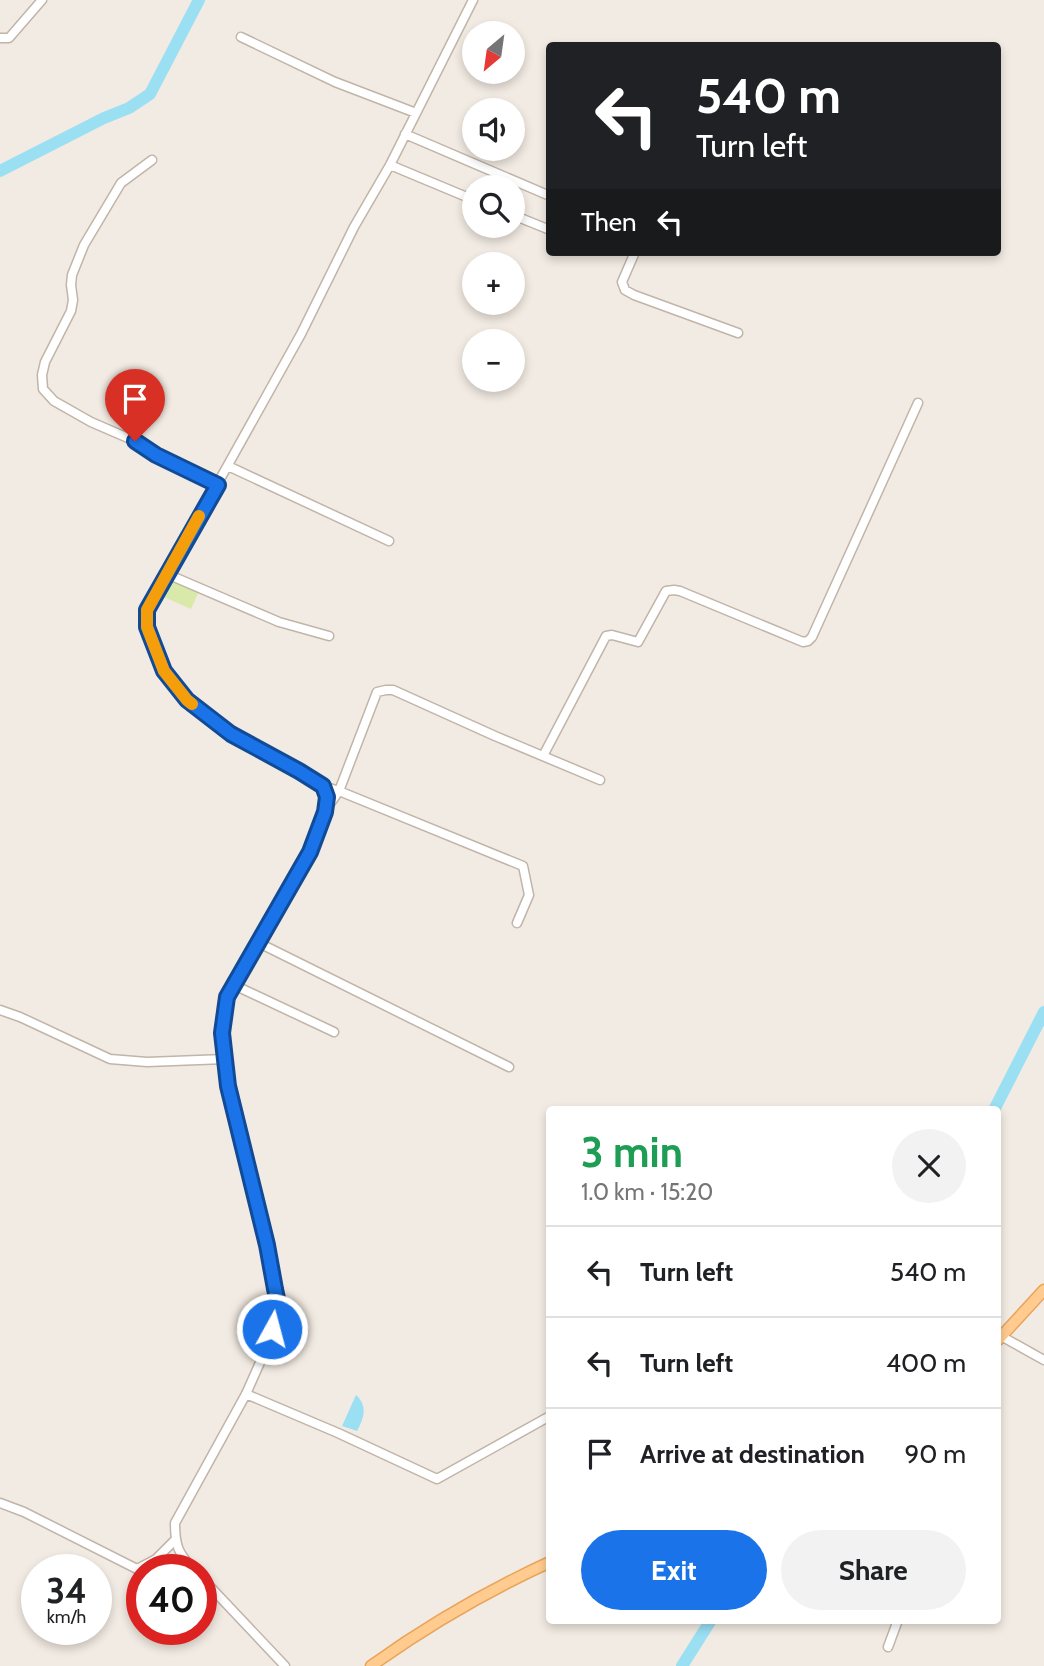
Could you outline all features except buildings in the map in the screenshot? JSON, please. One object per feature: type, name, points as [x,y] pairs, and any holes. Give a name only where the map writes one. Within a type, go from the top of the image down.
[{"type":"main road","points":[[1001,1336],[1044,1290]]},
{"type":"main road","points":[[371,1666],[441,1620],[509,1581],[546,1564]]},
{"type":"street","points":[[0,38],[9,38],[42,0]]},
{"type":"street","points":[[473,0],[301,334],[147,610],[147,627],[164,671],[187,700],[231,734],[323,786],[523,866],[529,895],[517,923]]},
{"type":"street","points":[[241,37],[335,82],[416,113]]},
{"type":"street","points":[[405,134],[546,194]]},
{"type":"street","points":[[152,160],[121,183],[84,245],[72,275],[71,311],[45,362],[43,389],[54,401],[91,422],[135,441],[156,455],[218,485]]},
{"type":"street","points":[[390,164],[462,195]]},
{"type":"street","points":[[525,220],[546,228]]},
{"type":"street","points":[[633,256],[622,282],[625,290],[738,332]]},
{"type":"street","points":[[543,756],[606,636],[638,642],[666,592],[680,591],[803,642],[808,641],[918,403]]},
{"type":"street","points":[[228,467],[389,541]]},
{"type":"street","points":[[167,574],[279,622],[330,636]]},
{"type":"street","points":[[325,810],[338,791],[377,692],[386,690],[393,690],[600,780]]},
{"type":"street","points":[[181,1554],[175,1540],[175,1523],[246,1394],[266,1349],[279,1308],[267,1245],[228,1086],[222,1033],[227,997],[310,852],[325,810],[327,797],[323,786]]},
{"type":"street","points":[[259,943],[509,1067]]},
{"type":"street","points":[[234,985],[334,1032]]},
{"type":"street","points":[[0,1010],[110,1059],[147,1062],[225,1059]]},
{"type":"street","points":[[1001,1339],[1044,1360]]},
{"type":"street","points":[[246,1394],[437,1479],[546,1418]]},
{"type":"street","points":[[0,1503],[24,1512],[137,1569],[156,1559],[175,1540]]},
{"type":"street","points":[[217,1594],[285,1666]]},
{"type":"street","points":[[888,1647],[897,1624]]},
{"type":"green space","points":[[173,578],[199,591],[191,609],[164,597]]},
{"type":"water","points":[[356,1395],[364,1412],[357,1431],[342,1426]]},
{"type":"waterway","points":[[0,171],[129,108],[150,94],[199,0]]},
{"type":"waterway","points":[[996,1106],[1044,1012]]},
{"type":"waterway","points":[[682,1666],[708,1624]]},
{"type":"slow traffic","points":[[192,704],[164,671],[147,627],[147,610],[199,516]]},
{"type":"route","points":[[135,441],[156,455],[218,485],[147,610],[147,627],[164,671],[187,700],[231,734],[323,786],[327,797],[325,812],[310,852],[227,997],[222,1033],[228,1086],[267,1245],[279,1308],[272,1329]]}]
